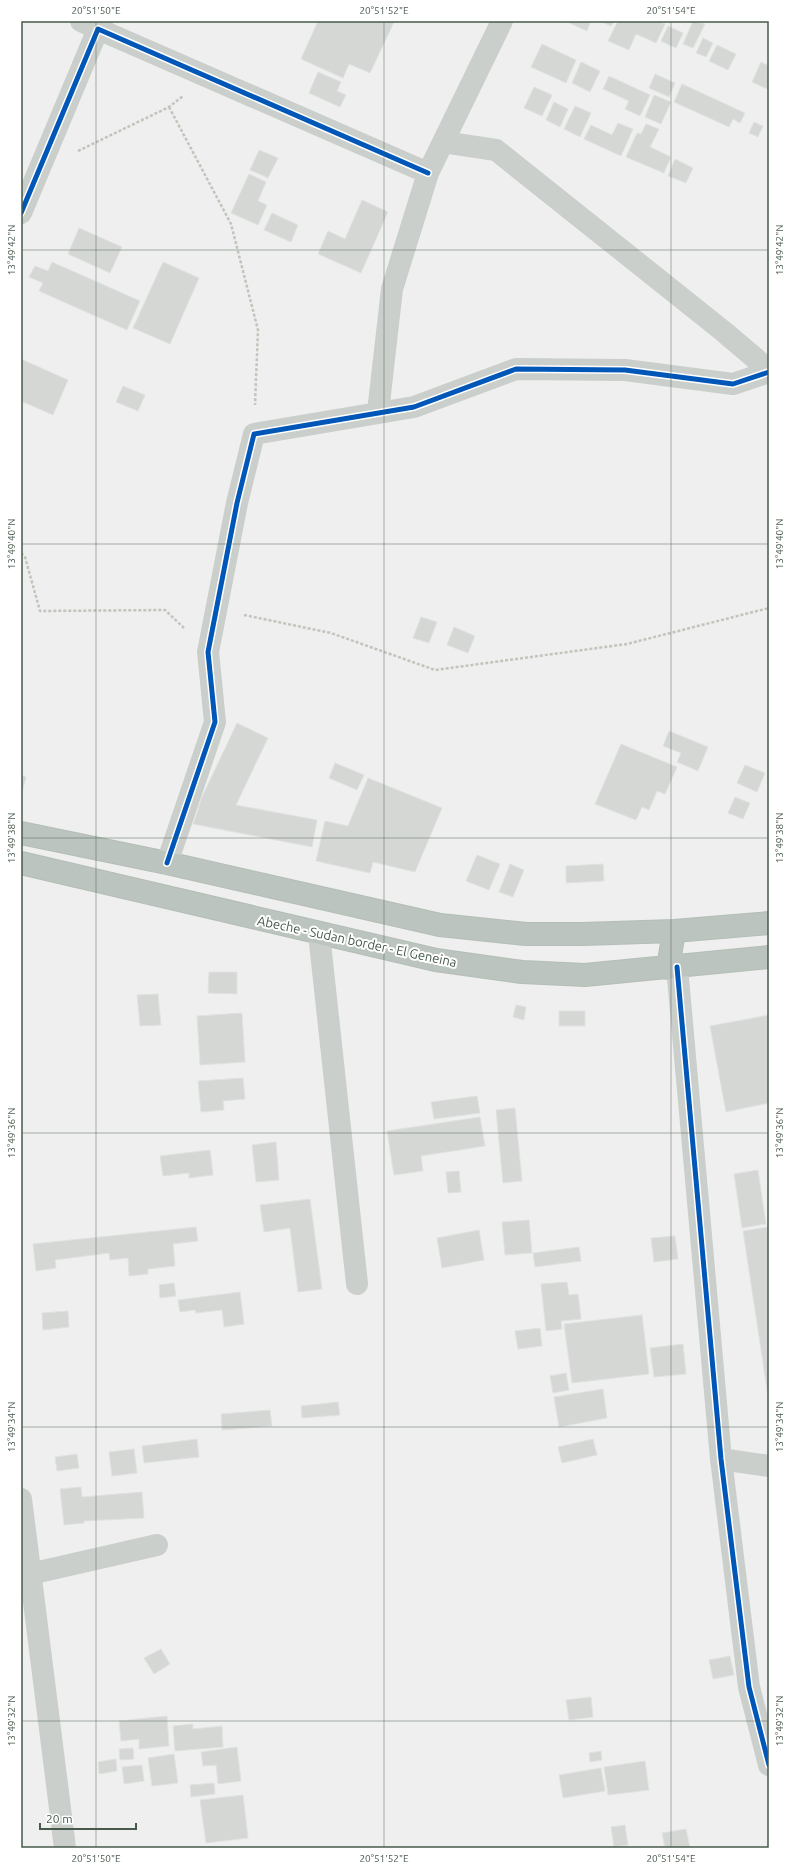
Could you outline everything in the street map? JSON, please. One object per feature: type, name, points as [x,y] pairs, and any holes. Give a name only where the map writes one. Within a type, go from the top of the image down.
[{"type":"highway","points":[[21,833],[166,863],[440,925],[526,934],[674,931],[769,923]]},
{"type":"highway","name":"Abeche - Sudan border - El Geneina","points":[[21,863],[319,934],[436,960],[522,972],[585,975],[673,968],[769,957]]},
{"type":"highway","points":[[673,968],[674,931]]},
{"type":"street","points":[[378,412],[392,289],[428,173],[502,21]]},
{"type":"street","points":[[21,213],[94,24],[208,77],[428,173]]},
{"type":"street","points":[[166,863],[215,722],[208,652],[237,503],[254,434],[414,407],[516,369],[626,370],[733,384],[769,371],[723,331],[496,150],[443,142]]},
{"type":"street","points":[[319,934],[357,1284]]},
{"type":"street","points":[[673,968],[721,1459],[749,1687],[769,1765]]},
{"type":"street","points":[[721,1459],[769,1466]]},
{"type":"street","points":[[21,1499],[25,1576],[65,1848]]},
{"type":"street","points":[[25,1576],[157,1545]]},
{"type":"path","points":[[39,169],[169,107],[208,77]]},
{"type":"path","points":[[169,107],[231,224],[258,330],[254,434]]},
{"type":"path","points":[[21,552],[25,557],[40,611],[165,610],[208,652]]},
{"type":"path","points":[[216,609],[331,633],[435,670],[627,644],[769,608]]},
{"type":"building","points":[[318,21],[394,22],[370,73],[349,64],[343,78],[301,59]]},
{"type":"building","points":[[565,21],[591,21],[587,31]]},
{"type":"building","points":[[600,21],[614,21],[611,26]]},
{"type":"building","points":[[618,21],[658,21],[665,24],[656,43],[636,34],[629,50],[608,41]]},
{"type":"building","points":[[693,21],[705,24],[693,48],[683,44]]},
{"type":"building","points":[[668,26],[683,33],[676,48],[661,41]]},
{"type":"building","points":[[703,38],[713,43],[706,57],[696,53]]},
{"type":"building","points":[[542,44],[576,60],[566,83],[531,67]]},
{"type":"building","points":[[717,45],[736,54],[728,70],[709,61]]},
{"type":"building","points":[[581,62],[600,71],[590,92],[572,83]]},
{"type":"building","points":[[761,62],[769,66],[769,90],[752,82]]},
{"type":"building","points":[[318,72],[341,82],[337,91],[346,95],[340,107],[309,93]]},
{"type":"building","points":[[655,74],[675,83],[669,97],[649,88]]},
{"type":"building","points":[[609,76],[650,95],[640,116],[625,109],[629,101],[603,89]]},
{"type":"building","points":[[682,84],[745,113],[740,123],[733,119],[729,127],[674,102]]},
{"type":"building","points":[[534,87],[552,95],[542,116],[524,108]]},
{"type":"building","points":[[654,95],[671,102],[661,124],[645,117]]},
{"type":"building","points":[[554,102],[568,109],[560,127],[546,120]]},
{"type":"building","points":[[575,106],[591,113],[580,137],[564,129]]},
{"type":"building","points":[[754,122],[763,126],[758,137],[749,133]]},
{"type":"building","points":[[618,123],[633,129],[621,156],[584,139],[591,125],[612,135]]},
{"type":"building","points":[[646,124],[659,129],[650,147],[671,157],[664,173],[626,157],[637,133],[641,134]]},
{"type":"building","points":[[259,150],[278,158],[268,178],[250,170]]},
{"type":"building","points":[[675,159],[693,168],[686,183],[668,176]]},
{"type":"building","points":[[249,174],[266,182],[258,201],[267,205],[258,225],[231,213]]},
{"type":"building","points":[[362,200],[388,212],[361,273],[318,254],[328,231],[345,239]]},
{"type":"building","points":[[272,213],[298,225],[291,242],[264,230]]},
{"type":"building","points":[[79,228],[122,247],[110,273],[68,254]]},
{"type":"building","points":[[52,262],[140,301],[127,330],[39,291],[43,283],[29,277],[35,266],[48,271]]},
{"type":"building","points":[[163,262],[199,278],[170,344],[133,328]]},
{"type":"building","points":[[21,359],[68,380],[53,415],[21,401]]},
{"type":"building","points":[[123,386],[145,395],[138,411],[116,402]]},
{"type":"building","points":[[421,617],[437,622],[429,643],[413,638]]},
{"type":"building","points":[[454,627],[475,636],[468,653],[447,645]]},
{"type":"building","points":[[237,723],[268,738],[236,805],[317,820],[312,847],[193,824],[202,797]]},
{"type":"building","points":[[669,731],[708,747],[698,771],[677,762],[681,753],[663,746]]},
{"type":"building","points":[[621,744],[677,767],[665,794],[657,791],[649,810],[642,807],[636,820],[595,804]]},
{"type":"building","points":[[335,763],[364,775],[357,790],[329,778]]},
{"type":"building","points":[[745,765],[765,773],[757,792],[737,783]]},
{"type":"building","points":[[21,775],[26,777],[21,796]]},
{"type":"building","points":[[368,778],[442,808],[415,872],[373,862],[370,873],[316,861],[325,821],[348,826]]},
{"type":"building","points":[[735,797],[750,803],[743,819],[728,813]]},
{"type":"building","points":[[477,855],[500,864],[489,890],[466,881]]},
{"type":"building","points":[[510,864],[524,870],[513,897],[499,892]]},
{"type":"building","points":[[603,864],[604,881],[566,883],[566,866]]},
{"type":"building","points":[[209,972],[237,972],[237,994],[208,993]]},
{"type":"building","points":[[158,994],[161,1025],[140,1026],[137,995]]},
{"type":"building","points":[[516,1005],[526,1007],[524,1020],[513,1017]]},
{"type":"building","points":[[559,1011],[585,1011],[585,1026],[559,1026]]},
{"type":"building","points":[[242,1013],[245,1062],[200,1065],[197,1016]]},
{"type":"building","points":[[769,1015],[769,1103],[726,1112],[710,1026]]},
{"type":"building","points":[[243,1078],[245,1099],[223,1101],[224,1110],[201,1112],[198,1081]]},
{"type":"building","points":[[477,1096],[480,1113],[434,1119],[431,1102]]},
{"type":"building","points":[[515,1108],[522,1181],[503,1183],[496,1110]]},
{"type":"building","points":[[480,1117],[485,1146],[421,1156],[423,1171],[394,1175],[387,1131]]},
{"type":"building","points":[[276,1142],[279,1180],[256,1182],[252,1145]]},
{"type":"building","points":[[210,1150],[213,1175],[189,1178],[189,1173],[163,1176],[160,1156]]},
{"type":"building","points":[[758,1170],[766,1224],[742,1228],[734,1174]]},
{"type":"building","points":[[459,1171],[461,1192],[448,1193],[446,1172]]},
{"type":"building","points":[[310,1199],[322,1289],[298,1292],[290,1228],[264,1232],[260,1205]]},
{"type":"building","points":[[529,1220],[532,1253],[505,1255],[502,1222]]},
{"type":"building","points":[[196,1227],[198,1241],[173,1244],[175,1266],[148,1269],[148,1274],[129,1276],[128,1258],[110,1260],[109,1253],[55,1260],[56,1268],[36,1271],[33,1244]]},
{"type":"building","points":[[769,1227],[769,1403],[743,1231]]},
{"type":"building","points":[[479,1230],[484,1260],[442,1268],[437,1238]]},
{"type":"building","points":[[675,1236],[678,1259],[654,1262],[651,1238]]},
{"type":"building","points":[[579,1247],[581,1261],[535,1267],[533,1253]]},
{"type":"building","points":[[567,1282],[569,1295],[578,1294],[581,1319],[561,1321],[562,1329],[546,1331],[541,1284]]},
{"type":"building","points":[[174,1283],[176,1296],[160,1298],[159,1285]]},
{"type":"building","points":[[240,1292],[244,1324],[224,1327],[222,1310],[196,1313],[195,1310],[180,1312],[178,1300]]},
{"type":"building","points":[[68,1311],[69,1327],[43,1330],[42,1313]]},
{"type":"building","points":[[642,1315],[649,1374],[572,1383],[564,1324]]},
{"type":"building","points":[[540,1328],[542,1346],[518,1349],[515,1331]]},
{"type":"building","points":[[683,1344],[686,1374],[654,1377],[650,1348]]},
{"type":"building","points":[[566,1373],[569,1390],[553,1393],[550,1376]]},
{"type":"building","points":[[603,1389],[607,1418],[559,1427],[554,1397]]},
{"type":"building","points":[[338,1402],[340,1415],[302,1418],[301,1406]]},
{"type":"building","points":[[270,1410],[272,1426],[222,1430],[221,1414]]},
{"type":"building","points":[[197,1439],[199,1457],[144,1463],[142,1446]]},
{"type":"building","points":[[593,1439],[597,1455],[562,1463],[558,1447]]},
{"type":"building","points":[[134,1449],[137,1473],[112,1476],[109,1452]]},
{"type":"building","points":[[77,1454],[79,1468],[57,1471],[55,1457]]},
{"type":"building","points":[[81,1487],[82,1497],[142,1492],[144,1518],[84,1521],[84,1523],[64,1525],[60,1489]]},
{"type":"building","points":[[161,1649],[170,1664],[154,1674],[144,1658]]},
{"type":"building","points":[[730,1656],[734,1675],[713,1679],[709,1660]]},
{"type":"building","points":[[591,1697],[593,1717],[569,1720],[566,1700]]},
{"type":"building","points":[[167,1716],[169,1746],[139,1749],[139,1739],[121,1741],[119,1721]]},
{"type":"building","points":[[193,1724],[193,1729],[222,1726],[223,1747],[175,1751],[173,1726]]},
{"type":"building","points":[[237,1747],[241,1781],[218,1784],[216,1765],[203,1766],[201,1752]]},
{"type":"building","points":[[133,1748],[134,1759],[120,1760],[119,1749]]},
{"type":"building","points":[[601,1751],[602,1760],[590,1762],[589,1753]]},
{"type":"building","points":[[174,1754],[178,1783],[152,1786],[148,1758]]},
{"type":"building","points":[[116,1759],[117,1771],[99,1774],[98,1762]]},
{"type":"building","points":[[645,1761],[649,1790],[608,1795],[604,1767]]},
{"type":"building","points":[[142,1765],[144,1781],[124,1784],[122,1767]]},
{"type":"building","points":[[601,1768],[605,1791],[563,1798],[559,1775]]},
{"type":"building","points":[[214,1783],[215,1794],[191,1797],[190,1785]]},
{"type":"building","points":[[243,1795],[248,1838],[206,1843],[200,1800]]},
{"type":"building","points":[[625,1825],[628,1845],[614,1847],[611,1827]]},
{"type":"building","points":[[686,1829],[690,1848],[665,1848],[662,1833]]},
{"type":"cycle path","points":[[21,213],[98,29],[428,173]]},
{"type":"cycle path","points":[[167,863],[215,722],[208,652],[237,503],[254,434],[414,407],[516,369],[625,370],[733,384],[769,372]]},
{"type":"cycle path","points":[[677,967],[721,1459],[749,1687],[769,1765]]}]
